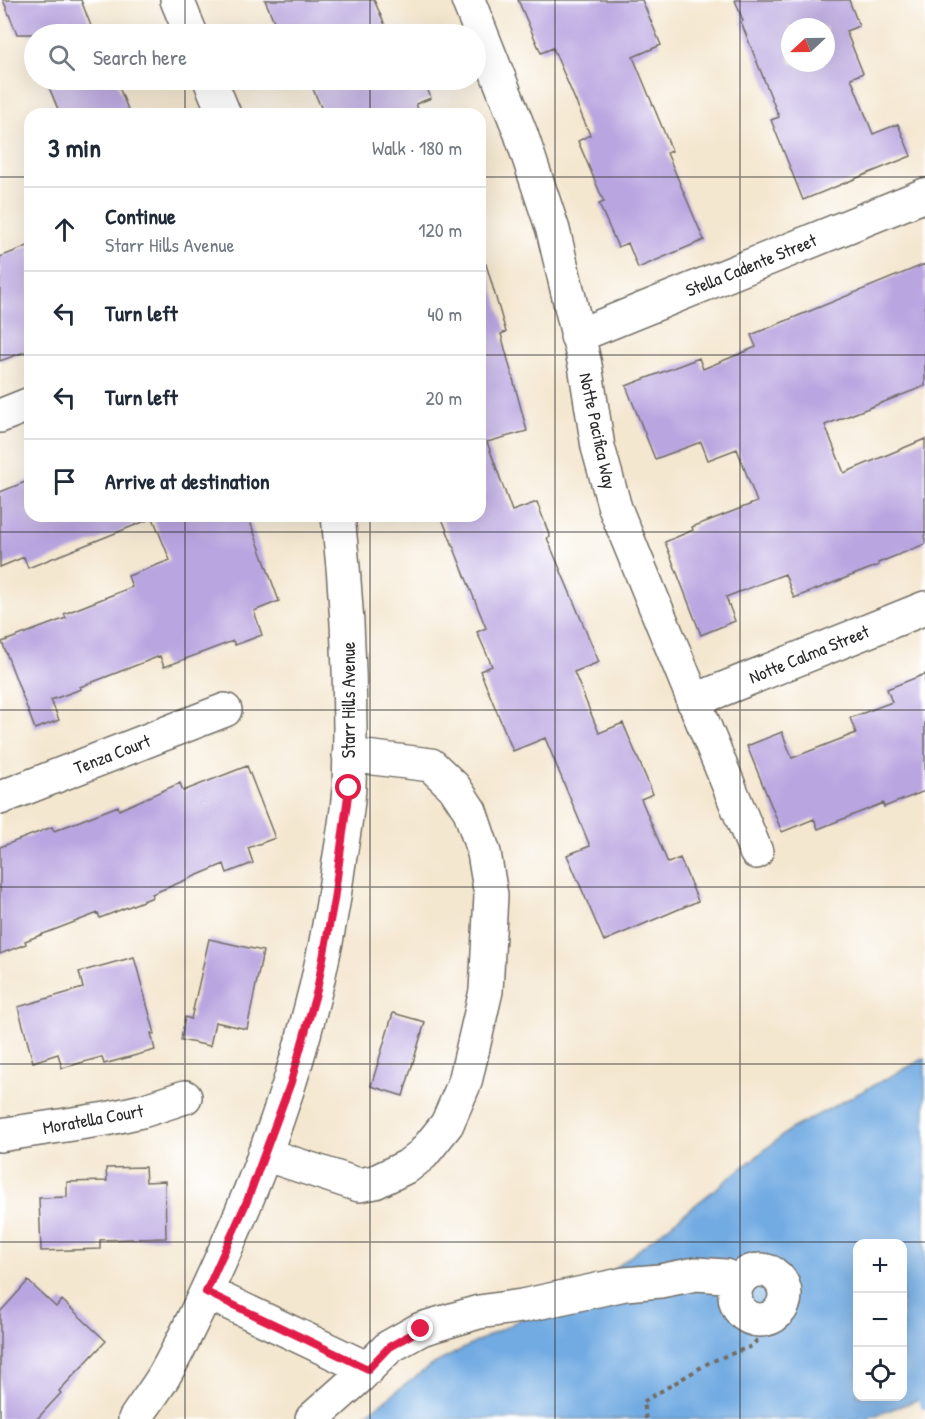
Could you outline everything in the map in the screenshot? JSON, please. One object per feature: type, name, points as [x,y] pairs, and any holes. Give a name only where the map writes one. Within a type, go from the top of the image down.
[{"type":"street","points":[[177,0],[187,24]]},
{"type":"street","name":"Notte Pacifica Way","points":[[468,0],[477,24]]},
{"type":"street","name":"Notte Pacifica Way","points":[[486,46],[521,134],[554,230],[585,365],[598,447],[615,508],[756,852]]},
{"type":"street","points":[[214,90],[222,108]]},
{"type":"street","name":"Stella Cadente Street","points":[[577,336],[925,195]]},
{"type":"street","points":[[0,416],[24,406]]},
{"type":"street","name":"Starr Hills Avenue","points":[[135,1419],[164,1376],[206,1292],[247,1201],[291,1082],[317,990],[334,900],[349,788],[350,674],[345,578],[339,522]]},
{"type":"street","name":"Notte Calma Street","points":[[693,701],[925,608]]},
{"type":"street","name":"Tenza Court","points":[[0,798],[225,710]]},
{"type":"street","points":[[264,1154],[359,1185],[375,1182],[408,1166],[423,1154],[447,1124],[465,1082],[486,991],[491,895],[484,853],[470,812],[454,787],[431,765],[349,755]]},
{"type":"street","name":"Moratella Court","points":[[0,1135],[142,1112],[185,1096]]},
{"type":"street","points":[[312,1419],[389,1347],[421,1329],[479,1312],[522,1306],[625,1284],[660,1281],[696,1274],[725,1276],[739,1282]]},
{"type":"street","points":[[206,1292],[368,1369]]},
{"type":"path","points":[[646,1419],[643,1402],[710,1362],[752,1346],[767,1328]]},
{"type":"water","points":[[925,1058],[925,1397],[866,1419],[360,1419],[430,1366],[608,1274],[791,1129]]},
{"type":"building","points":[[3,0],[81,0],[90,24],[24,24],[24,34],[17,34]]},
{"type":"building","points":[[265,0],[374,0],[385,24],[275,24]]},
{"type":"building","points":[[518,0],[642,0],[661,45],[633,57],[672,151],[667,153],[704,240],[638,268],[628,243],[618,247],[599,204],[604,202],[578,141],[590,135],[553,48],[541,53]]},
{"type":"building","points":[[735,0],[849,0],[859,26],[846,31],[863,73],[851,78],[873,134],[898,124],[911,156],[803,200],[771,120],[779,117],[741,22],[743,21]]},
{"type":"building","points":[[50,90],[120,90],[128,108],[58,108]]},
{"type":"building","points":[[313,90],[428,90],[431,98],[416,104],[418,108],[321,108]]},
{"type":"building","points":[[24,247],[24,352],[0,361],[0,257]]},
{"type":"building","points":[[486,264],[506,332],[501,334],[527,431],[487,442],[512,511],[537,502],[550,537],[547,538],[599,662],[574,672],[599,733],[623,723],[653,794],[641,799],[668,863],[680,858],[698,901],[604,941],[567,855],[590,846],[545,738],[513,751],[480,671],[492,666],[477,632],[486,628],[443,522],[486,522]]},
{"type":"building","points":[[925,264],[925,386],[825,425],[844,473],[925,439],[925,544],[878,563],[879,565],[794,598],[785,574],[726,597],[735,621],[701,635],[665,542],[693,530],[692,527],[757,502],[737,449],[708,460],[701,442],[655,459],[626,386],[699,358],[703,369],[756,347],[751,335]]},
{"type":"building","points":[[24,482],[24,522],[143,522],[28,568],[24,557],[0,567],[0,492]]},
{"type":"building","points":[[155,522],[250,522],[279,601],[254,611],[262,635],[235,645],[233,641],[164,667],[160,656],[80,687],[81,689],[51,700],[59,720],[35,729],[2,642],[66,618],[64,614],[132,587],[128,576],[170,560]]},
{"type":"building","points":[[925,674],[925,791],[884,807],[883,803],[818,829],[814,819],[782,832],[747,746],[782,732],[792,758],[856,733],[850,718],[892,702],[887,689]]},
{"type":"building","points":[[247,766],[275,838],[248,848],[253,863],[227,873],[224,864],[152,894],[153,897],[100,918],[98,913],[25,941],[26,944],[0,954],[0,847],[52,827],[54,831],[118,806],[119,810],[180,783],[183,791]]},
{"type":"building","points":[[209,939],[263,951],[247,1029],[215,1022],[210,1046],[181,1040],[185,1017],[191,1019]]},
{"type":"building","points":[[134,957],[155,1034],[151,1033],[155,1050],[104,1064],[102,1057],[62,1068],[58,1054],[33,1062],[18,1007],[83,988],[79,972]]},
{"type":"building","points":[[393,1013],[425,1022],[403,1096],[371,1086]]},
{"type":"building","points":[[145,1167],[146,1182],[165,1181],[166,1238],[100,1240],[100,1249],[41,1251],[39,1198],[67,1197],[67,1182],[107,1181],[106,1168]]},
{"type":"building","points":[[28,1281],[56,1307],[62,1300],[106,1341],[59,1391],[61,1393],[37,1419],[0,1419],[0,1312]]},
{"type":"waterway","points":[[918,1387],[925,1405]]},
{"type":"route","points":[[349,788],[334,900],[317,990],[291,1082],[247,1201],[206,1292],[368,1369],[389,1347],[421,1329]]}]
